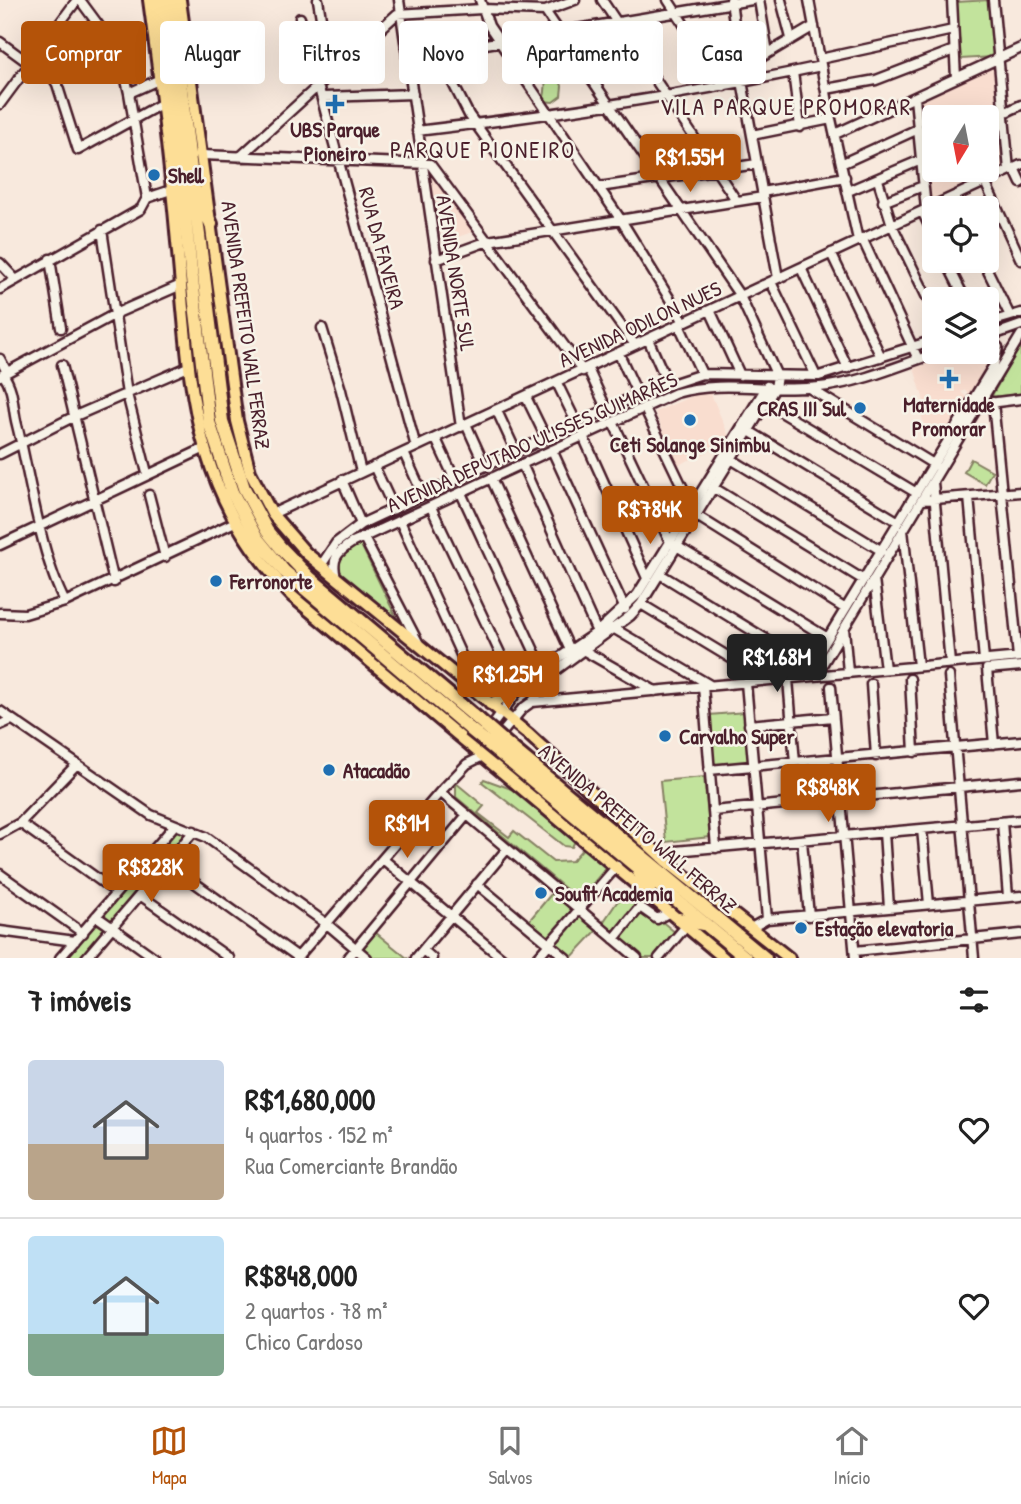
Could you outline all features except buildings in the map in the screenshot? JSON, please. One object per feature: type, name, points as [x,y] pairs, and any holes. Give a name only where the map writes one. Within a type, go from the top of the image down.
[{"type":"highway","name":"AVENIDA PREFEITO WALL FERRAZ","points":[[170,0],[222,421],[232,460],[258,516],[281,548],[309,578],[474,725]]},
{"type":"highway","name":"AVENIDA PREFEITO WALL FERRAZ","points":[[152,3],[176,132],[209,422],[232,492],[256,537],[284,571],[765,958]]},
{"type":"highway","points":[[166,149],[176,132]]},
{"type":"highway","points":[[193,187],[205,207],[211,225]]},
{"type":"highway","name":"AVENIDA PREFEITO WALL FERRAZ","points":[[506,751],[635,866],[746,958]]},
{"type":"highway","points":[[635,866],[651,896]]},
{"type":"highway","points":[[678,919],[707,925]]},
{"type":"main road","name":"AVENIDA PREFEITO WALL FERRAZ","points":[[180,0],[242,445],[250,472],[272,514],[284,531],[317,564],[424,653],[512,721],[666,861],[789,958]]},
{"type":"main road","name":"AVENIDA PREFEITO WALL FERRAZ","points":[[152,3],[188,368],[203,449],[235,522],[253,550],[292,596],[724,958]]},
{"type":"main road","points":[[485,701],[518,690]]},
{"type":"street","points":[[0,289],[141,209],[147,198],[135,118],[120,54],[78,0],[62,21]]},
{"type":"street","points":[[140,0],[152,3]]},
{"type":"street","points":[[318,0],[322,21]]},
{"type":"street","name":"AVENIDA NORTE SUL","points":[[400,0],[402,21]]},
{"type":"street","points":[[385,23],[401,13],[481,4],[545,11],[575,0]]},
{"type":"street","points":[[602,0],[736,200]]},
{"type":"street","points":[[668,0],[724,86]]},
{"type":"street","points":[[609,21],[752,0]]},
{"type":"street","points":[[759,0],[768,53],[814,26]]},
{"type":"street","points":[[781,0],[791,38]]},
{"type":"street","points":[[809,0],[831,120],[860,239],[918,359]]},
{"type":"street","points":[[952,0],[956,78]]},
{"type":"street","points":[[995,1],[1004,113],[1015,168],[1021,183]]},
{"type":"street","points":[[732,2],[734,21]]},
{"type":"street","points":[[481,4],[501,42],[621,219],[681,323],[702,374]]},
{"type":"street","points":[[545,11],[551,21]]},
{"type":"street","points":[[766,77],[953,30]]},
{"type":"street","points":[[0,42],[21,57]]},
{"type":"street","points":[[488,44],[501,42]]},
{"type":"street","points":[[835,134],[1021,48]]},
{"type":"street","points":[[826,89],[877,80],[954,50]]},
{"type":"street","points":[[793,72],[800,127]]},
{"type":"street","points":[[0,104],[21,76]]},
{"type":"street","points":[[129,93],[158,80]]},
{"type":"street","points":[[56,84],[78,150],[161,104]]},
{"type":"street","points":[[240,157],[317,84]]},
{"type":"street","name":"RUA DA FAVEIRA","points":[[320,84],[416,447]]},
{"type":"street","name":"AVENIDA NORTE SUL","points":[[411,84],[421,162],[463,425],[485,466]]},
{"type":"street","points":[[452,84],[476,124],[635,345]]},
{"type":"street","points":[[467,764],[483,757],[552,673],[641,604],[660,574],[692,507],[775,388],[777,376],[740,296],[593,84]]},
{"type":"street","points":[[417,131],[549,114],[733,84]]},
{"type":"street","points":[[742,84],[775,280],[816,376]]},
{"type":"street","points":[[324,97],[413,94]]},
{"type":"street","points":[[915,98],[923,196]]},
{"type":"street","points":[[1004,113],[1021,105]]},
{"type":"street","points":[[752,135],[831,120]]},
{"type":"street","points":[[843,163],[918,129]]},
{"type":"street","points":[[202,155],[421,162],[433,166],[585,370],[607,410]]},
{"type":"street","points":[[848,191],[921,160]]},
{"type":"street","points":[[599,187],[757,164]]},
{"type":"street","name":"AVENIDA ODILON NUES","points":[[999,175],[1015,168]]},
{"type":"street","points":[[436,260],[488,241],[736,200],[845,177]]},
{"type":"street","points":[[877,180],[892,225],[922,287]]},
{"type":"street","points":[[985,182],[1021,260]]},
{"type":"street","name":"AVENIDA ODILON NUES","points":[[955,196],[985,182]]},
{"type":"street","points":[[883,202],[923,186]]},
{"type":"street","points":[[147,198],[172,190]]},
{"type":"street","name":"AVENIDA ODILON NUES","points":[[272,514],[922,211]]},
{"type":"street","points":[[102,230],[117,313],[127,394],[147,473]]},
{"type":"street","points":[[831,253],[881,357]]},
{"type":"street","points":[[50,259],[61,328]]},
{"type":"street","points":[[0,264],[16,280]]},
{"type":"street","points":[[801,268],[848,368]]},
{"type":"street","points":[[989,273],[1010,316]]},
{"type":"street","points":[[3,374],[117,313],[181,285]]},
{"type":"street","points":[[710,310],[740,375]]},
{"type":"street","points":[[999,319],[1021,313]]},
{"type":"street","points":[[999,333],[1021,326]]},
{"type":"street","points":[[322,328],[341,390],[361,472]]},
{"type":"street","points":[[816,676],[874,579],[897,521],[980,404],[1021,335]]},
{"type":"street","points":[[648,339],[668,384]]},
{"type":"street","name":"AVENIDA DEPUTADO ULISSES GUIMARÃES","points":[[317,564],[324,561],[349,532],[361,524],[668,384],[702,374],[816,376],[922,344]]},
{"type":"street","points":[[619,354],[638,396]]},
{"type":"street","name":"AVENIDA DEPUTADO ULISSES GUIMARÃES","points":[[353,542],[676,393],[708,386],[809,388],[852,381],[922,358]]},
{"type":"street","points":[[0,359],[3,374],[13,393],[49,560],[65,602]]},
{"type":"street","points":[[804,677],[862,579],[903,530],[922,500],[933,481],[937,466],[994,364]]},
{"type":"street","points":[[62,365],[114,582]]},
{"type":"street","points":[[0,454],[73,417],[188,368]]},
{"type":"street","points":[[167,863],[298,958],[467,764],[473,749],[518,690],[542,668],[597,632],[625,609],[697,516],[731,459],[764,388],[777,376]]},
{"type":"street","points":[[557,383],[577,424]]},
{"type":"street","points":[[809,388],[937,466]]},
{"type":"street","points":[[526,397],[547,438]]},
{"type":"street","points":[[980,404],[1021,400]]},
{"type":"street","points":[[431,507],[518,690],[517,699],[655,691],[950,663],[986,664],[1020,660],[993,402]]},
{"type":"street","points":[[766,403],[915,492]]},
{"type":"street","points":[[645,407],[692,507]]},
{"type":"street","points":[[497,411],[516,452]]},
{"type":"street","points":[[592,417],[598,429]]},
{"type":"street","points":[[614,422],[674,544],[827,637]]},
{"type":"street","points":[[745,428],[897,521]]},
{"type":"street","points":[[583,436],[648,578]]},
{"type":"street","points":[[436,439],[455,481]]},
{"type":"street","points":[[0,545],[95,501],[147,473],[203,449]]},
{"type":"street","points":[[552,450],[625,609]]},
{"type":"street","points":[[404,453],[423,495]]},
{"type":"street","points":[[731,459],[884,552]]},
{"type":"street","points":[[522,464],[597,632]]},
{"type":"street","points":[[374,466],[394,509]]},
{"type":"street","points":[[491,478],[570,650]]},
{"type":"street","points":[[342,480],[361,524]]},
{"type":"street","points":[[933,481],[950,663]]},
{"type":"street","points":[[714,488],[862,579]]},
{"type":"street","points":[[922,500],[1021,492]]},
{"type":"street","points":[[461,493],[542,668]]},
{"type":"street","points":[[149,495],[165,557]]},
{"type":"street","points":[[969,497],[994,744]]},
{"type":"street","points":[[697,516],[844,608]]},
{"type":"street","points":[[400,521],[485,701]]},
{"type":"street","points":[[0,603],[2,613],[25,614],[65,602],[114,582],[235,522]]},
{"type":"street","points":[[903,530],[918,666]]},
{"type":"street","points":[[337,580],[333,561],[336,555],[353,542],[349,532]]},
{"type":"street","points":[[364,538],[424,653]]},
{"type":"street","points":[[660,574],[810,666]]},
{"type":"street","points":[[874,579],[884,669]]},
{"type":"street","points":[[641,604],[767,680]]},
{"type":"street","points":[[613,628],[706,686]]},
{"type":"street","points":[[844,628],[848,672]]},
{"type":"street","points":[[583,650],[655,691]]},
{"type":"street","points":[[949,676],[974,958]]},
{"type":"street","points":[[788,679],[795,763]]},
{"type":"street","points":[[910,679],[914,752]]},
{"type":"street","points":[[746,682],[766,919]]},
{"type":"street","points":[[871,684],[876,755]]},
{"type":"street","points":[[706,686],[709,770],[716,848]]},
{"type":"street","points":[[518,690],[531,687],[531,700]]},
{"type":"street","points":[[831,687],[855,955],[1021,934]]},
{"type":"street","points":[[0,711],[151,815],[174,826],[194,831],[225,850],[327,924],[367,958]]},
{"type":"street","points":[[749,725],[833,717]]},
{"type":"street","points":[[0,724],[11,719]]},
{"type":"street","points":[[709,770],[1021,741]]},
{"type":"street","points":[[0,834],[20,823],[77,764]]},
{"type":"street","points":[[713,811],[1021,781]]},
{"type":"street","points":[[440,792],[637,958]]},
{"type":"street","points":[[348,958],[466,816]]},
{"type":"street","points":[[666,861],[671,852],[1021,820]]},
{"type":"street","points":[[1002,822],[1008,898]]},
{"type":"street","points":[[20,823],[116,892]]},
{"type":"street","points":[[60,958],[174,826]]},
{"type":"street","points":[[922,829],[929,904]]},
{"type":"street","points":[[86,958],[194,831]]},
{"type":"street","points":[[884,832],[889,908]]},
{"type":"street","points":[[802,841],[808,916]]},
{"type":"street","points":[[416,958],[507,849]]},
{"type":"street","points":[[384,860],[502,958]]},
{"type":"street","points":[[537,958],[617,866]]},
{"type":"street","points":[[0,874],[83,933]]},
{"type":"street","points":[[477,884],[566,958]]},
{"type":"street","points":[[140,895],[229,958]]},
{"type":"street","points":[[751,928],[766,919],[1021,896]]},
{"type":"street","points":[[614,939],[640,907],[657,919],[678,919],[659,958]]},
{"type":"street","points":[[96,916],[155,958]]},
{"type":"street","points":[[0,931],[75,941]]},
{"type":"street","points":[[423,950],[432,958]]},
{"type":"shaded area","points":[[995,65],[999,105],[922,105],[922,137],[918,99]]},
{"type":"shaded area","points":[[999,107],[1005,169],[999,172]]},
{"type":"shaded area","points":[[431,169],[479,230],[448,240],[430,183]]},
{"type":"shaded area","points":[[927,182],[977,182],[946,196],[928,196]]},
{"type":"shaded area","name":"Maternidade Promorar","points":[[926,364],[991,364],[976,390],[968,395],[966,390],[961,392],[967,398],[947,429],[950,432],[945,440],[924,426],[920,409],[925,404],[914,368]]},
{"type":"shaded area","name":"Ceti Solange Sinimbu","points":[[709,389],[730,439],[728,443],[678,465],[655,412]]},
{"type":"green space","points":[[989,0],[993,57],[961,59],[956,2]]},
{"type":"green space","points":[[545,84],[561,84],[561,96],[553,102],[543,101]]},
{"type":"green space","points":[[1021,344],[1021,394],[991,397]]},
{"type":"green space","points":[[971,459],[992,471],[985,484],[964,472]]},
{"type":"green space","points":[[356,542],[361,545],[403,631],[340,577],[335,560]]},
{"type":"green space","points":[[745,712],[749,763],[714,766],[709,715]]},
{"type":"green space","points":[[704,777],[710,837],[666,842],[660,781]]},
{"type":"green space","points":[[484,779],[525,794],[577,837],[572,847],[564,846],[482,782]]},
{"type":"green space","points":[[456,783],[484,806],[478,813],[509,837],[514,831],[553,862],[572,861],[584,847],[611,862],[579,900],[456,797]]},
{"type":"green space","points":[[172,830],[189,833],[112,924],[99,915]]},
{"type":"green space","points":[[631,891],[642,900],[614,933],[602,924],[617,902]]},
{"type":"green space","points":[[552,893],[572,910],[548,939],[528,922]]},
{"type":"green space","points":[[644,907],[676,933],[654,958],[643,958],[619,937]]},
{"type":"green space","points":[[580,915],[598,929],[571,958],[554,944]]},
{"type":"green space","points":[[95,923],[107,930],[82,958],[64,958]]},
{"type":"green space","points":[[375,932],[407,958],[372,958],[361,950]]},
{"type":"place","name":"UBS Parque Pioneiro","points":[[335,104]]},
{"type":"place","name":"Shell","points":[[154,175]]},
{"type":"place","name":"Maternidade Promorar","points":[[949,379]]},
{"type":"place","name":"CRAS III Sul","points":[[860,408]]},
{"type":"place","name":"Ceti Solange Sinimbu","points":[[690,420]]},
{"type":"place","name":"Ferronorte","points":[[216,581]]},
{"type":"place","name":"Carvalho Super","points":[[665,736]]},
{"type":"place","name":"Atacadão","points":[[329,770]]},
{"type":"place","name":"Soufit Academia","points":[[541,893]]},
{"type":"place","name":"Estação elevatoria","points":[[801,928]]},
{"type":"district","name":"VILA PARQUE PROMORAR","points":[[786,106]]},
{"type":"district","name":"PARQUE PIONEIRO","points":[[483,149]]}]
